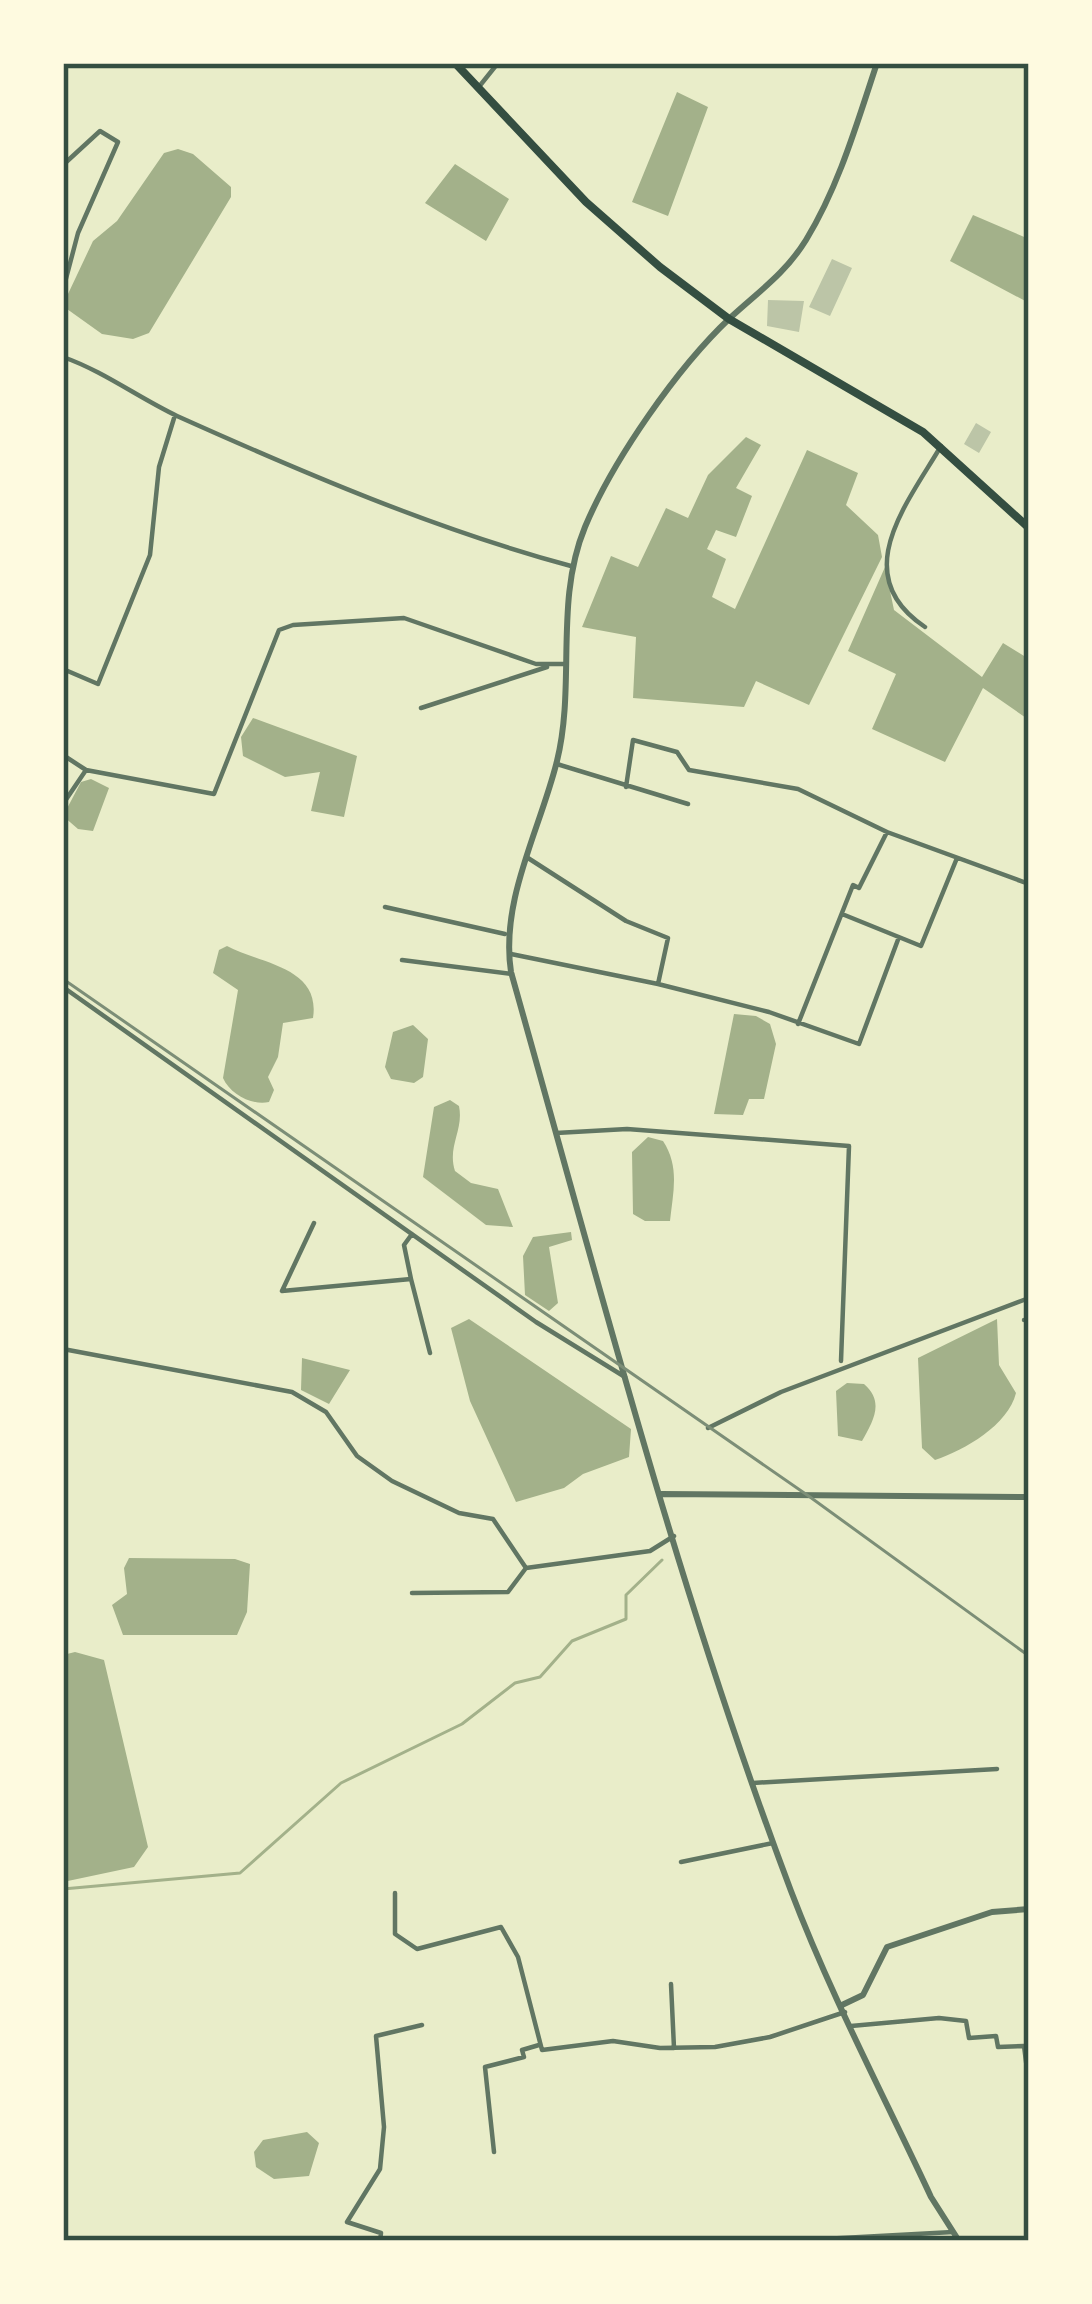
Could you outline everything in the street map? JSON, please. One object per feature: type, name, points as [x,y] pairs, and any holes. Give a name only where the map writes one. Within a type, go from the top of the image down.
[{"type":"highway","points":[[455,63],[586,202],[729,319],[872,399],[941,446],[1029,528]]},
{"type":"street","points":[[478,88],[498,63]]},
{"type":"street","points":[[877,63],[846,159],[806,241],[771,286],[729,319],[645,422],[586,523],[571,566],[565,726],[505,934],[512,974],[659,1494],[773,1843],[851,2026],[959,2241]]},
{"type":"street","points":[[63,165],[100,131],[118,142],[78,233],[63,290]]},
{"type":"street","points":[[63,357],[175,415],[491,544],[571,566]]},
{"type":"street","points":[[63,669],[98,685],[150,555],[159,467],[175,415]]},
{"type":"street","points":[[925,627],[897,604],[889,580],[887,539],[941,446]]},
{"type":"street","points":[[63,755],[86,770],[214,794],[279,630],[312,620],[404,618],[536,664],[564,664]]},
{"type":"street","points":[[421,708],[552,664]]},
{"type":"street","points":[[626,787],[633,740],[676,752],[689,770],[741,775],[798,789],[887,832],[1029,884]]},
{"type":"street","points":[[557,764],[688,804]]},
{"type":"street","points":[[63,804],[86,770]]},
{"type":"street","points":[[798,1024],[841,914],[887,832]]},
{"type":"street","points":[[528,858],[626,921],[668,938],[658,984]]},
{"type":"street","points":[[841,914],[921,946],[957,858]]},
{"type":"street","points":[[385,907],[505,934]]},
{"type":"street","points":[[508,953],[658,984],[860,1044],[899,938]]},
{"type":"street","points":[[402,960],[512,974]]},
{"type":"street","points":[[63,987],[412,1234],[625,1377]]},
{"type":"street","points":[[556,1133],[627,1129],[849,1146],[841,1361]]},
{"type":"street","points":[[314,1222],[282,1291],[411,1279]]},
{"type":"street","points":[[412,1234],[404,1245],[430,1353]]},
{"type":"street","points":[[708,1427],[781,1392],[1029,1298]]},
{"type":"street","points":[[63,1349],[292,1392],[326,1412],[357,1456],[392,1481],[459,1513],[493,1519],[526,1568]]},
{"type":"street","points":[[659,1494],[1029,1497]]},
{"type":"street","points":[[412,1593],[508,1592],[526,1568],[650,1551],[674,1536]]},
{"type":"street","points":[[753,1783],[997,1769]]},
{"type":"street","points":[[681,1862],[773,1843]]},
{"type":"street","points":[[394,1893],[395,1934],[405,1946],[417,1949],[503,1928],[518,1958],[542,2050],[613,2041],[674,2048],[770,2037],[843,2008],[863,1995],[887,1946],[992,1912],[1029,1910]]},
{"type":"street","points":[[671,1984],[674,2048]]},
{"type":"street","points":[[851,2026],[939,2018],[966,2021],[969,2038],[996,2036],[998,2047],[1024,2046],[1029,2085]]},
{"type":"street","points":[[380,2241],[381,2234],[347,2222],[380,2169],[384,2127],[376,2036],[422,2025]]},
{"type":"street","points":[[494,2152],[485,2067],[524,2057],[522,2050],[541,2045]]},
{"type":"street","points":[[786,2241],[953,2232]]},
{"type":"shaded area","points":[[677,92],[708,107],[668,216],[632,202]]},
{"type":"shaded area","points":[[178,149],[193,154],[231,187],[231,197],[149,333],[133,339],[102,334],[67,309],[68,294],[93,241],[117,221],[164,153]]},
{"type":"shaded area","points":[[455,164],[509,199],[486,241],[425,203]]},
{"type":"shaded area","points":[[973,215],[1029,239],[1029,303],[950,261]]},
{"type":"shaded area","points":[[746,437],[761,445],[736,488],[752,496],[736,537],[716,530],[707,549],[726,559],[712,597],[735,609],[807,450],[858,473],[846,505],[878,535],[882,557],[809,705],[756,681],[744,707],[633,698],[636,637],[582,627],[611,556],[638,567],[666,508],[688,518],[708,475]]},
{"type":"shaded area","points":[[885,567],[894,610],[982,677],[1003,643],[1029,659],[1029,720],[983,688],[945,762],[872,729],[896,674],[848,651]]},
{"type":"shaded area","points":[[253,718],[357,756],[344,817],[311,811],[320,772],[285,777],[243,756],[241,737]]},
{"type":"shaded area","points":[[91,779],[109,788],[93,831],[78,829],[63,816],[81,782]]},
{"type":"shaded area","points":[[227,946],[286,970],[308,988],[313,1001],[313,1018],[283,1023],[278,1057],[268,1077],[274,1090],[269,1102],[242,1098],[223,1078],[238,990],[213,973],[219,950]]},
{"type":"shaded area","points":[[734,1014],[756,1016],[770,1024],[776,1044],[764,1099],[749,1099],[743,1115],[714,1114]]},
{"type":"shaded area","points":[[413,1025],[428,1039],[423,1077],[414,1083],[391,1079],[385,1067],[393,1032]]},
{"type":"shaded area","points":[[450,1100],[459,1106],[460,1115],[455,1171],[471,1183],[498,1189],[513,1227],[486,1225],[423,1177],[434,1107]]},
{"type":"shaded area","points":[[648,1137],[663,1141],[672,1160],[670,1221],[645,1221],[633,1214],[632,1152]]},
{"type":"shaded area","points":[[571,1232],[572,1240],[549,1247],[558,1303],[549,1311],[525,1295],[523,1256],[533,1237]]},
{"type":"shaded area","points":[[469,1319],[631,1429],[629,1457],[583,1474],[564,1488],[516,1502],[470,1401],[451,1328]]},
{"type":"shaded area","points":[[997,1319],[999,1365],[1016,1393],[1011,1405],[984,1435],[935,1460],[922,1448],[918,1358]]},
{"type":"shaded area","points":[[302,1358],[350,1370],[329,1404],[301,1390]]},
{"type":"shaded area","points":[[847,1383],[864,1384],[874,1398],[873,1419],[862,1441],[838,1436],[836,1391]]},
{"type":"shaded area","points":[[129,1558],[235,1559],[250,1564],[247,1612],[237,1635],[123,1635],[112,1605],[127,1594],[124,1568]]},
{"type":"shaded area","points":[[75,1652],[104,1660],[148,1847],[134,1867],[63,1882],[63,1655]]},
{"type":"shaded area","points":[[307,2132],[319,2143],[309,2176],[274,2179],[256,2167],[254,2152],[263,2140]]},
{"type":"building","points":[[832,259],[852,268],[830,316],[809,307]]},
{"type":"building","points":[[768,300],[804,301],[799,332],[767,326]]},
{"type":"building","points":[[976,423],[991,432],[979,453],[964,444]]},
{"type":"waterway","points":[[63,1889],[240,1873],[341,1783],[462,1724],[515,1683],[540,1677],[572,1641],[626,1619],[626,1595],[662,1560]]},
{"type":"railway","points":[[63,979],[810,1497],[1029,1656]]}]
